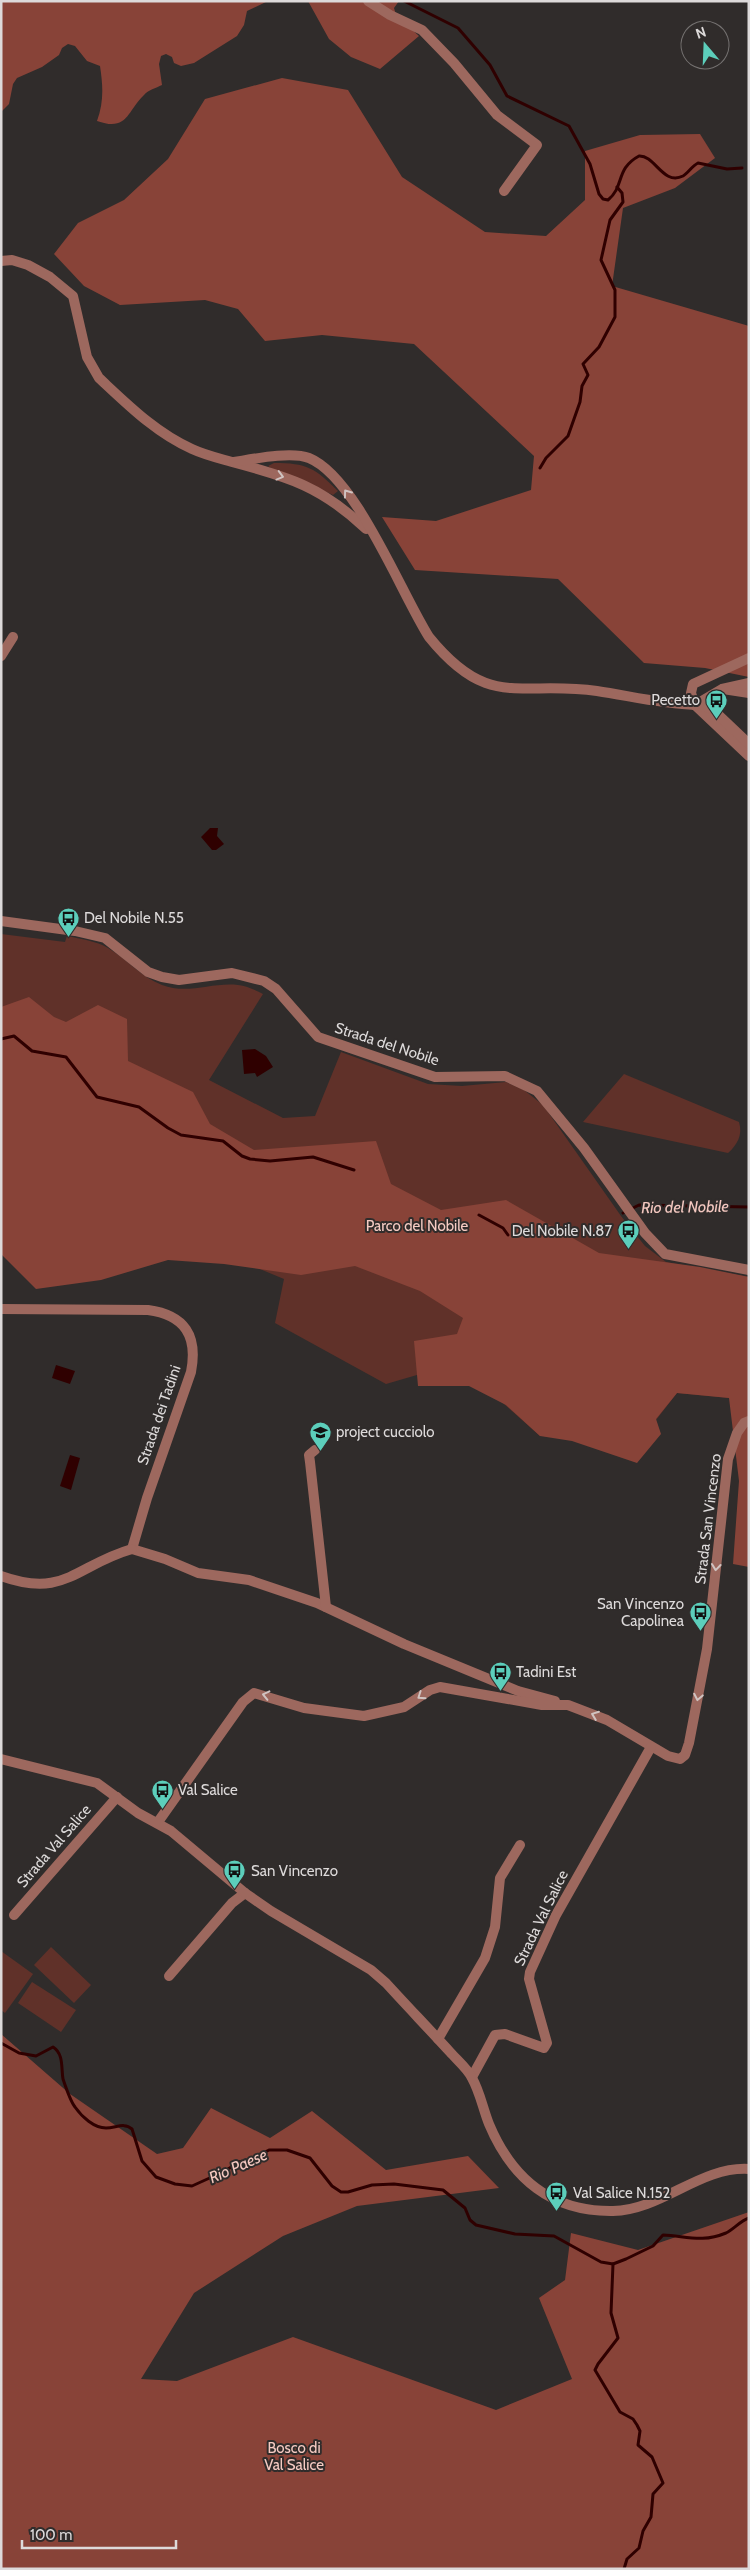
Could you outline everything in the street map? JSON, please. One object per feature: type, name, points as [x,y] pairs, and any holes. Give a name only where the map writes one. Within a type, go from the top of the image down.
[{"type":"street","points":[[368,1],[390,15],[422,30],[454,63],[497,115],[537,145],[504,191]]},
{"type":"street","points":[[1,261],[12,260],[28,265],[66,290],[77,305],[83,341],[93,370],[99,378],[154,427],[192,450],[291,479],[316,490],[334,500],[372,535]]},
{"type":"street","points":[[234,462],[265,458],[308,458],[329,472],[363,516],[429,637],[441,652],[466,674],[482,682],[511,689],[596,691],[711,708],[749,744]]},
{"type":"street","points":[[1,656],[13,637]]},
{"type":"street","points":[[749,658],[693,684],[690,693],[695,705],[749,756]]},
{"type":"street","points":[[695,705],[722,689],[749,683]]},
{"type":"street","points":[[722,689],[749,693]]},
{"type":"street","name":"Strada del Nobile","points":[[1,921],[75,931],[105,938],[148,972],[162,977],[179,980],[232,973],[264,981],[276,989],[318,1037],[435,1078],[505,1076],[525,1085],[537,1091],[556,1112],[645,1233],[665,1254],[749,1270]]},
{"type":"street","name":"Strada dei Tadini","points":[[1,1309],[148,1310],[163,1312],[178,1320],[186,1330],[192,1342],[194,1356],[191,1372],[147,1498],[132,1549]]},
{"type":"street","name":"Strada San Vincenzo","points":[[158,1822],[243,1702],[254,1693],[304,1708],[364,1716],[404,1708],[430,1690],[440,1687],[542,1705],[568,1704],[607,1720],[673,1759],[680,1759],[685,1755],[689,1743],[707,1649],[728,1459],[737,1433],[744,1423],[749,1421]]},
{"type":"street","points":[[315,1450],[310,1455],[310,1462],[326,1607]]},
{"type":"street","points":[[1,1576],[31,1585],[55,1583],[75,1575],[95,1563],[132,1549],[166,1559],[198,1573],[248,1580],[326,1607],[404,1644],[518,1690],[568,1704]]},
{"type":"street","name":"Strada Val Salice","points":[[472,2077],[495,2034],[504,2034],[544,2048],[547,2043],[529,1979],[530,1972],[556,1915],[651,1747]]},
{"type":"street","name":"Strada Val Salice","points":[[1,1759],[97,1783],[117,1796],[138,1814],[158,1822],[191,1846],[245,1893],[271,1911],[370,1970],[386,1983],[472,2077],[490,2125],[510,2162],[524,2179],[544,2194],[572,2207],[614,2211],[638,2208],[714,2175],[749,2170]]},
{"type":"street","name":"Strada Val Salice","points":[[14,1915],[117,1796]]},
{"type":"street","points":[[438,2039],[485,1958],[495,1927],[500,1878],[520,1846]]},
{"type":"street","points":[[168,1976],[232,1903],[245,1893]]},
{"type":"green space","points":[[1,1],[268,1],[247,11],[244,25],[237,36],[194,63],[181,66],[174,63],[172,57],[166,54],[161,56],[159,64],[162,85],[146,93],[121,122],[107,124],[97,121],[102,94],[100,66],[87,61],[75,46],[68,44],[62,48],[59,55],[42,67],[17,78],[13,84],[9,104],[1,112]]},
{"type":"green space","points":[[308,1],[399,1],[394,8],[396,15],[419,36],[380,69],[351,57],[329,39]]},
{"type":"green space","points":[[282,78],[348,90],[402,177],[485,232],[546,236],[585,200],[585,151],[640,135],[700,134],[715,158],[675,188],[623,208],[612,286],[749,326],[749,677],[705,668],[644,663],[558,579],[415,570],[382,517],[436,521],[531,490],[534,456],[414,344],[322,335],[265,341],[238,309],[205,300],[120,305],[84,286],[54,254],[78,223],[124,200],[168,159],[205,99]]},
{"type":"green space","points":[[274,463],[295,464],[310,468],[338,491],[333,495],[290,478],[268,466]]},
{"type":"green space","name":"Parco del Nobile","points":[[1,934],[65,942],[67,936],[93,942],[115,952],[154,982],[172,988],[191,989],[219,985],[238,985],[248,987],[263,994],[209,1080],[283,1118],[315,1116],[341,1052],[428,1084],[462,1086],[506,1082],[524,1090],[543,1105],[621,1216],[645,1246],[666,1262],[749,1277],[730,1398],[677,1393],[656,1420],[540,1436],[458,1363],[386,1384],[275,1323],[284,1279],[185,1238],[1,1239]]},
{"type":"green space","name":"Parco del Nobile","points":[[29,997],[54,1017],[66,1022],[98,1005],[127,1019],[128,1061],[193,1092],[210,1124],[254,1150],[376,1141],[391,1184],[441,1210],[506,1200],[599,1253],[700,1267],[749,1277],[749,1567],[733,1564],[739,1481],[729,1398],[677,1393],[656,1419],[661,1434],[637,1463],[572,1441],[540,1436],[506,1405],[469,1386],[418,1386],[414,1341],[457,1334],[463,1318],[420,1291],[355,1266],[301,1275],[224,1264],[168,1260],[101,1280],[36,1289],[1,1254],[1,1007]]},
{"type":"green space","points":[[624,1074],[739,1122],[740,1135],[734,1147],[728,1153],[583,1122]]},
{"type":"green space","points":[[51,1947],[91,1985],[74,2003],[34,1965]]},
{"type":"green space","points":[[1,1951],[33,1974],[5,2013],[1,2010]]},
{"type":"green space","points":[[32,1982],[76,2010],[61,2032],[18,2003]]},
{"type":"green space","name":"Bosco di Val Salice","points":[[1,2034],[70,2094],[157,2154],[183,2148],[211,2108],[270,2138],[312,2111],[386,2170],[468,2156],[499,2188],[357,2206],[283,2236],[194,2293],[141,2379],[177,2381],[293,2337],[496,2410],[572,2379],[539,2298],[565,2280],[571,2233],[638,2250],[749,2212],[749,2569],[1,2569]]},
{"type":"shaded area","points":[[210,828],[218,828],[217,836],[224,844],[216,850],[212,850],[201,837]]},
{"type":"shaded area","points":[[255,1049],[266,1056],[273,1067],[257,1077],[255,1073],[244,1074],[242,1050]]},
{"type":"shaded area","points":[[56,1365],[75,1371],[70,1384],[52,1378]]},
{"type":"shaded area","points":[[70,1455],[80,1458],[71,1490],[60,1486]]},
{"type":"waterway","points":[[404,1],[458,28],[490,65],[507,96],[569,126],[590,164],[599,194],[603,199],[608,200],[613,195],[626,166],[639,156],[645,157],[665,174],[676,178],[683,176],[698,163],[727,169],[742,168]]},
{"type":"waterway","points":[[540,468],[546,458],[568,436],[580,402],[582,386],[588,375],[583,364],[599,347],[615,317],[615,290],[601,260],[610,220],[623,202],[622,193],[617,187]]},
{"type":"waterway","name":"Rio del Nobile","points":[[1,1039],[14,1036],[32,1051],[66,1057],[97,1097],[139,1107],[181,1135],[223,1141],[242,1156],[250,1159],[270,1161],[313,1157],[354,1170]]},
{"type":"waterway","name":"Rio del Nobile","points":[[623,1213],[639,1205],[749,1207]]},
{"type":"waterway","name":"Rio del Nobile","points":[[479,1215],[503,1228],[508,1235]]},
{"type":"waterway","name":"Rio Paese","points":[[1,2043],[19,2053],[36,2056],[53,2047],[57,2050],[60,2057],[63,2079],[73,2105],[89,2121],[102,2128],[126,2126],[132,2129],[142,2161],[156,2177],[175,2184],[192,2186],[225,2171],[239,2162],[250,2160],[269,2150],[287,2150],[310,2158],[332,2186],[341,2192],[348,2192],[372,2185],[394,2184],[443,2190],[465,2208],[470,2220],[476,2225],[515,2234],[554,2236],[601,2262],[613,2264],[653,2246],[663,2235],[709,2238],[726,2233],[749,2218]]},
{"type":"waterway","points":[[613,2264],[611,2313],[618,2338],[595,2370],[620,2412],[633,2419],[637,2425],[640,2431],[638,2445],[652,2457],[663,2483],[653,2494],[651,2517],[643,2531],[639,2548],[627,2559],[624,2569]]},
{"type":"place","name":"Pecetto","points":[[716,719]]},
{"type":"place","name":"Del Nobile N.55","points":[[68,937]]},
{"type":"place","name":"Del Nobile N.87","points":[[628,1250]]},
{"type":"place","name":"project cucciolo","points":[[320,1451]]},
{"type":"place","name":"San Vincenzo Capolinea","points":[[700,1632]]},
{"type":"place","name":"Tadini Est","points":[[500,1691]]},
{"type":"place","name":"Val Salice","points":[[162,1809]]},
{"type":"place","name":"San Vincenzo","points":[[235,1890]]},
{"type":"place","name":"Val Salice N.152","points":[[557,2212]]}]
